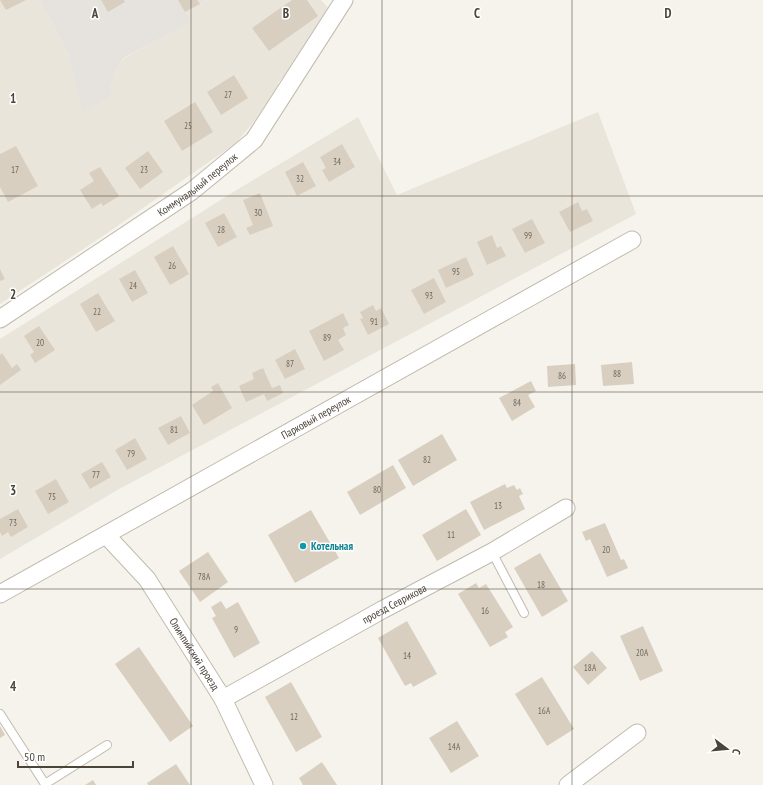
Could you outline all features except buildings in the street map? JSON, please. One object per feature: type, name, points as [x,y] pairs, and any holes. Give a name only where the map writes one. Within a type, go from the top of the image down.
[{"type":"street","name":"Коммунальный переулок","points":[[0,319],[192,191],[254,140],[344,0]]},
{"type":"street","name":"Парковый переулок","points":[[0,594],[632,240]]},
{"type":"street","name":"проезд Севрикова","points":[[223,699],[382,610],[492,552],[566,508]]},
{"type":"street","name":"Олимпийский проезд","points":[[106,535],[147,579],[223,699],[264,785]]},
{"type":"street","points":[[568,785],[637,733]]},
{"type":"lane","points":[[492,552],[524,613]]},
{"type":"lane","points":[[0,714],[45,784],[107,745]]},
{"type":"shaded area","points":[[0,0],[40,0],[68,53],[82,111],[111,87],[119,64],[126,57],[190,22],[185,12],[207,0],[321,0],[332,12],[293,67],[278,83],[282,88],[236,143],[106,234],[0,304]]},
{"type":"shaded area","points":[[40,0],[207,0],[185,12],[191,22],[125,57],[119,64],[114,75],[111,87],[111,96],[82,112],[68,53]]},
{"type":"shaded area","points":[[598,112],[636,214],[121,488],[0,559],[0,339],[235,191],[358,117],[397,195]]},
{"type":"place","name":"Котельная","points":[[303,546]]}]
